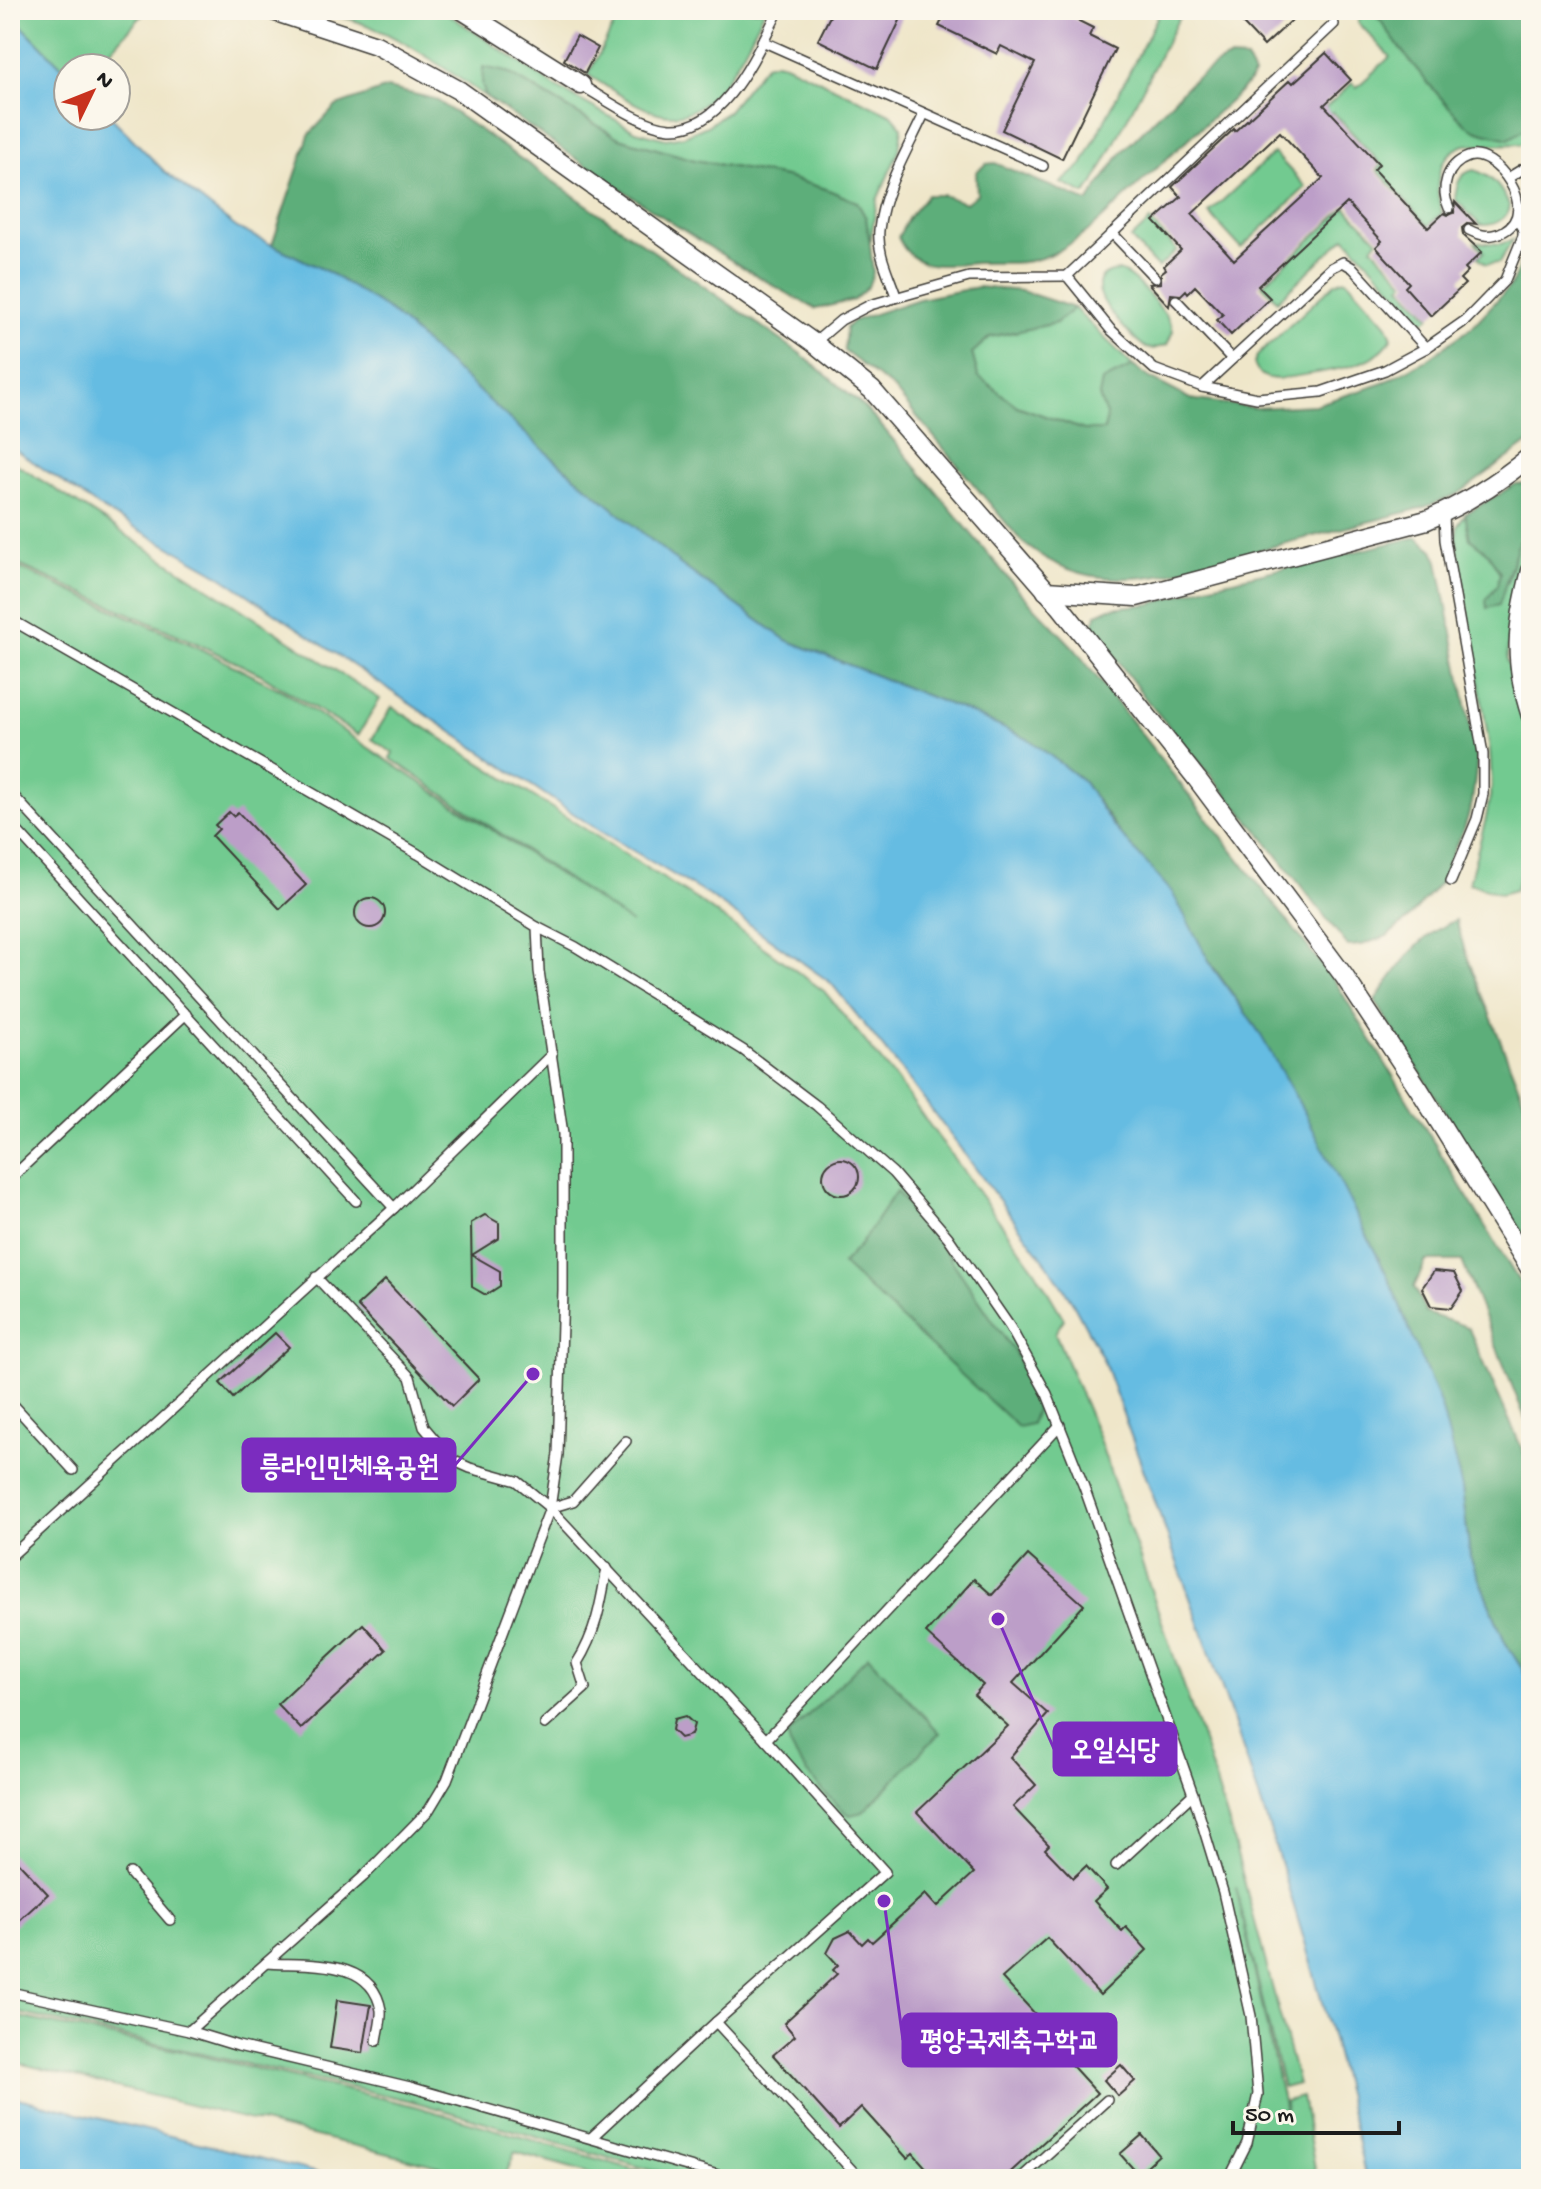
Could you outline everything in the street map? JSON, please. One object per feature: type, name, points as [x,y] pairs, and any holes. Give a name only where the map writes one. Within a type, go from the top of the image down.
[{"type":"street","points":[[270,10],[376,45],[460,91],[814,343],[872,390],[1046,591],[1197,779],[1344,976],[1419,1089],[1531,1270]]},
{"type":"street","points":[[462,10],[581,85]]},
{"type":"street","points":[[1046,591],[1136,597],[1427,520],[1507,476],[1531,456]]},
{"type":"street","points":[[1531,571],[1517,647],[1520,674],[1531,716]]},
{"type":"lane","points":[[581,85],[638,118],[669,128],[689,125],[705,118],[721,105],[743,76],[779,10]]},
{"type":"lane","points":[[814,343],[841,320],[896,296],[969,277],[1067,276],[1334,24]]},
{"type":"lane","points":[[762,41],[1043,166]]},
{"type":"lane","points":[[896,296],[882,259],[879,231],[887,200],[924,114]]},
{"type":"lane","points":[[1449,208],[1443,196],[1445,184],[1449,173],[1466,157],[1476,155],[1488,160],[1508,178],[1520,205],[1517,220],[1503,232],[1491,236],[1480,236],[1469,230]]},
{"type":"lane","points":[[1508,178],[1531,164]]},
{"type":"lane","points":[[1067,276],[1110,329],[1154,369],[1202,387],[1257,398],[1321,392],[1385,370],[1426,348],[1466,320],[1505,280],[1523,236],[1523,229],[1517,220]]},
{"type":"lane","points":[[1112,233],[1155,278]]},
{"type":"lane","points":[[1202,387],[1331,268],[1343,262],[1353,268],[1426,348]]},
{"type":"lane","points":[[1176,300],[1232,359]]},
{"type":"lane","points":[[1444,513],[1445,540],[1483,754],[1483,794],[1477,819],[1451,881]]},
{"type":"lane","points":[[10,619],[418,854],[743,1050],[817,1106],[893,1173],[948,1237],[1010,1327],[1047,1394],[1193,1794],[1223,1892],[1251,2016],[1258,2094],[1247,2143],[1229,2179]]},
{"type":"lane","points":[[10,792],[394,1208]]},
{"type":"lane","points":[[10,823],[356,1201]]},
{"type":"lane","points":[[1531,905],[1531,930]]},
{"type":"lane","points":[[189,2031],[363,1877],[429,1810],[447,1780],[550,1508],[558,1454],[563,1290],[563,1134],[539,971],[537,927]]},
{"type":"lane","points":[[10,1179],[186,1014]]},
{"type":"lane","points":[[10,1557],[394,1208],[552,1054]]},
{"type":"lane","points":[[316,1277],[410,1377],[424,1427],[452,1460],[517,1481],[550,1508],[885,1872],[592,2137]]},
{"type":"lane","points":[[10,1401],[73,1470]]},
{"type":"lane","points":[[766,1740],[1060,1425]]},
{"type":"lane","points":[[550,1508],[573,1501],[626,1441]]},
{"type":"lane","points":[[545,1724],[585,1688],[577,1663],[590,1644],[599,1616],[607,1568]]},
{"type":"lane","points":[[1116,1865],[1193,1794]]},
{"type":"lane","points":[[130,1873],[170,1920]]},
{"type":"lane","points":[[266,1963],[343,1969],[361,1976],[373,1987],[381,2012],[377,2041]]},
{"type":"lane","points":[[10,1992],[189,2031],[238,2046],[410,2087],[732,2179]]},
{"type":"lane","points":[[716,2022],[860,2179]]},
{"type":"lane","points":[[1020,2179],[1107,2100]]},
{"type":"green space","points":[[10,10],[147,10],[109,52],[52,52],[52,57],[10,14]]},
{"type":"green space","points":[[374,10],[442,10],[556,87],[636,131],[666,139],[684,136],[707,126],[727,112],[765,65],[776,62],[785,64],[892,115],[902,127],[899,151],[877,200],[870,244],[866,218],[857,202],[785,177],[695,160],[619,138],[507,72],[482,84],[486,97],[395,38],[334,15],[370,13]]},
{"type":"green space","points":[[622,10],[765,10],[725,81],[695,109],[678,115],[658,113],[640,106],[588,75]]},
{"type":"green space","points":[[1161,10],[1183,10],[1094,183],[1085,194],[1061,183],[1082,165]]},
{"type":"green space","points":[[1363,10],[1376,10],[1378,18],[1509,139],[1531,125],[1531,142],[1527,144],[1465,145],[1448,156],[1439,173],[1438,193],[1442,213],[1428,226],[1377,170],[1382,165],[1333,112],[1327,116],[1322,111],[1352,83],[1357,87],[1390,57],[1358,22]]},
{"type":"green space","points":[[1376,10],[1531,10],[1531,125],[1509,139],[1473,129],[1420,73]]},
{"type":"green space","points":[[1229,58],[1246,59],[1254,75],[1241,91],[1105,217],[1070,244],[1044,257],[1025,262],[944,265],[917,260],[903,247],[898,237],[927,195],[942,195],[966,203],[977,194],[976,172],[986,164],[995,163],[1088,202],[1122,152],[1192,81]]},
{"type":"green space","points":[[483,67],[506,72],[619,138],[695,160],[785,177],[857,202],[866,218],[870,244],[873,273],[868,287],[854,300],[816,309],[773,285],[648,207],[486,97],[482,84]]},
{"type":"green space","points":[[387,88],[435,99],[801,354],[863,406],[1019,591],[1074,648],[1336,983],[1520,1283],[1531,1331],[1531,1433],[1462,1261],[1426,1261],[1414,1287],[1426,1313],[1468,1327],[1531,1469],[1531,1683],[1505,1642],[1470,1557],[1462,1488],[1259,1032],[1083,781],[1030,740],[786,640],[681,565],[548,454],[390,311],[328,272],[272,245],[309,135],[336,106]]},
{"type":"green space","points":[[1274,153],[1306,187],[1241,248],[1209,213]]},
{"type":"green space","points":[[1474,170],[1496,184],[1510,207],[1506,215],[1495,223],[1480,225],[1455,199],[1459,180]]},
{"type":"green space","points":[[1346,207],[1378,240],[1372,247],[1405,282],[1401,286],[1430,317],[1424,322],[1345,237],[1277,301],[1262,285]]},
{"type":"green space","points":[[1150,221],[1177,250],[1158,268],[1131,239]]},
{"type":"green space","points":[[1513,240],[1499,263],[1486,264],[1478,257],[1484,252],[1475,242],[1500,244]]},
{"type":"green space","points":[[1531,241],[1531,441],[1458,494],[1422,508],[1166,574],[1108,578],[1073,571],[1039,554],[1022,542],[894,389],[844,351],[846,328],[853,321],[919,299],[978,287],[1022,291],[1074,308],[1056,323],[990,337],[972,353],[978,376],[1017,406],[1084,430],[1104,430],[1107,418],[1099,396],[1102,381],[1133,366],[1190,399],[1255,408],[1315,405],[1381,384],[1426,360],[1472,327],[1511,285]]},
{"type":"green space","points":[[1118,271],[1142,287],[1165,315],[1173,331],[1167,345],[1146,348],[1107,307],[1099,284],[1104,276]]},
{"type":"green space","points":[[1344,279],[1387,325],[1392,337],[1384,348],[1358,363],[1325,372],[1279,379],[1260,374],[1254,363],[1257,356],[1335,283]]},
{"type":"green space","points":[[1074,308],[1133,366],[1118,374],[1099,396],[1107,418],[1104,430],[1084,430],[1017,406],[978,376],[972,353],[990,337],[1056,323]]},
{"type":"green space","points":[[10,460],[380,699],[358,735],[260,674],[10,561]]},
{"type":"green space","points":[[1525,483],[1531,489],[1531,529],[1519,541],[1499,605],[1487,608],[1486,600],[1497,585],[1500,573],[1488,553],[1470,539],[1465,514],[1516,484]]},
{"type":"green space","points":[[1465,514],[1470,539],[1488,553],[1500,573],[1497,586],[1486,600],[1507,583],[1519,541],[1531,529],[1510,619],[1507,660],[1531,745],[1531,843],[1515,890],[1501,894],[1469,883],[1492,786],[1490,750],[1456,537],[1458,525]]},
{"type":"green space","points":[[1417,537],[1433,550],[1438,561],[1477,761],[1472,803],[1444,878],[1408,919],[1387,936],[1362,945],[1348,946],[1258,831],[1148,702],[1092,626],[1097,614],[1110,608],[1151,604],[1207,586]]},
{"type":"green space","points":[[10,564],[193,645],[283,691],[632,923],[390,758],[393,753],[372,739],[392,707],[702,903],[824,991],[896,1079],[1035,1270],[1064,1319],[1055,1333],[1097,1433],[1229,1824],[1298,2084],[1283,2088],[1236,1887],[1286,2115],[1285,2101],[1302,2097],[1317,2179],[682,2179],[412,2101],[10,2011]]},
{"type":"green space","points":[[1456,920],[1465,951],[1531,1118],[1531,1248],[1375,1001],[1420,943]]},
{"type":"green space","points":[[896,1191],[941,1245],[1015,1353],[1034,1396],[1036,1410],[1031,1424],[1018,1427],[842,1264],[860,1245]]},
{"type":"green space","points":[[868,1656],[940,1733],[863,1812],[850,1815],[822,1790],[803,1766],[795,1755],[788,1735]]},
{"type":"green space","points":[[10,2015],[411,2105],[667,2179],[611,2179],[515,2152],[504,2179],[491,2179],[10,2061]]},
{"type":"water","points":[[10,14],[52,57],[52,132],[126,132],[165,172],[237,228],[328,272],[390,311],[548,454],[681,565],[786,640],[1030,740],[1083,781],[1113,826],[1172,892],[1213,968],[1259,1032],[1307,1117],[1388,1277],[1441,1406],[1462,1488],[1470,1557],[1505,1642],[1531,1683],[1531,2179],[1366,2179],[1313,1970],[1282,1867],[1213,1663],[1103,1359],[1048,1265],[903,1072],[831,983],[711,897],[598,830],[214,572],[102,509],[10,446]]},
{"type":"water","points":[[10,2096],[343,2179],[10,2179]]},
{"type":"building","points":[[833,10],[905,10],[877,69],[818,40]]},
{"type":"building","points":[[947,10],[1057,10],[1093,28],[1089,36],[1115,49],[1062,159],[1002,130],[1035,63],[1001,46],[997,54],[939,26]]},
{"type":"building","points":[[1230,10],[1303,10],[1264,46]]},
{"type":"building","points":[[577,36],[598,48],[585,73],[564,60]]},
{"type":"building","points":[[1326,53],[1351,80],[1324,105],[1379,164],[1374,170],[1428,228],[1444,213],[1454,213],[1455,202],[1476,224],[1468,223],[1462,228],[1463,235],[1482,252],[1465,268],[1468,271],[1460,279],[1465,284],[1431,316],[1405,287],[1409,283],[1376,247],[1382,241],[1347,203],[1258,286],[1270,298],[1231,335],[1217,320],[1223,315],[1195,286],[1188,293],[1186,290],[1181,295],[1171,294],[1169,306],[1149,284],[1161,283],[1161,273],[1166,269],[1164,266],[1181,250],[1154,221],[1181,197],[1172,187],[1290,80],[1293,83]],"holes":[[[1280,132],[1323,178],[1234,260],[1192,214]]]},
{"type":"building","points":[[229,812],[233,816],[238,812],[306,885],[280,909],[212,836],[219,829],[215,825]]},
{"type":"building","points":[[370,898],[381,902],[385,913],[381,924],[370,928],[359,924],[355,913],[359,902]]},
{"type":"building","points":[[841,1159],[853,1165],[859,1177],[853,1189],[841,1195],[829,1189],[823,1177],[829,1165]]},
{"type":"building","points":[[485,1215],[499,1223],[499,1238],[472,1255],[500,1271],[500,1286],[486,1295],[472,1287],[471,1223]]},
{"type":"building","points":[[1434,1271],[1454,1273],[1463,1291],[1451,1308],[1431,1306],[1422,1288]]},
{"type":"building","points":[[385,1280],[479,1379],[452,1406],[357,1306]]},
{"type":"building","points":[[275,1333],[289,1347],[233,1398],[220,1383]]},
{"type":"building","points":[[1028,1555],[1084,1605],[1013,1683],[1048,1714],[1010,1757],[1036,1785],[1013,1807],[1049,1845],[1045,1849],[1073,1878],[1086,1866],[1107,1889],[1094,1901],[1122,1931],[1126,1927],[1147,1950],[1100,1995],[1047,1938],[1002,1978],[1049,2029],[1043,2034],[1097,2093],[1003,2179],[936,2179],[913,2153],[907,2158],[861,2107],[839,2128],[773,2055],[795,2036],[784,2023],[837,1974],[833,1970],[838,1965],[827,1953],[835,1938],[850,1931],[862,1944],[868,1938],[872,1942],[925,1894],[937,1907],[974,1873],[917,1812],[1008,1726],[974,1695],[983,1685],[926,1633],[974,1579],[992,1595]]},
{"type":"building","points":[[363,1624],[386,1650],[301,1729],[277,1704]]},
{"type":"building","points":[[685,1716],[694,1724],[691,1735],[680,1738],[672,1730],[674,1719]]},
{"type":"building","points":[[10,1853],[48,1894],[10,1929]]},
{"type":"building","points":[[337,2000],[371,2005],[363,2053],[330,2048]]},
{"type":"building","points":[[1121,2065],[1135,2081],[1118,2096],[1104,2080]]},
{"type":"building","points":[[1142,2135],[1159,2155],[1138,2174],[1120,2154]]},
{"type":"place","name":"릉라인민체육공원","points":[[533,1374]]},
{"type":"place","name":"오일식당","points":[[998,1619]]},
{"type":"place","name":"평양국제축구학교","points":[[884,1901]]}]
